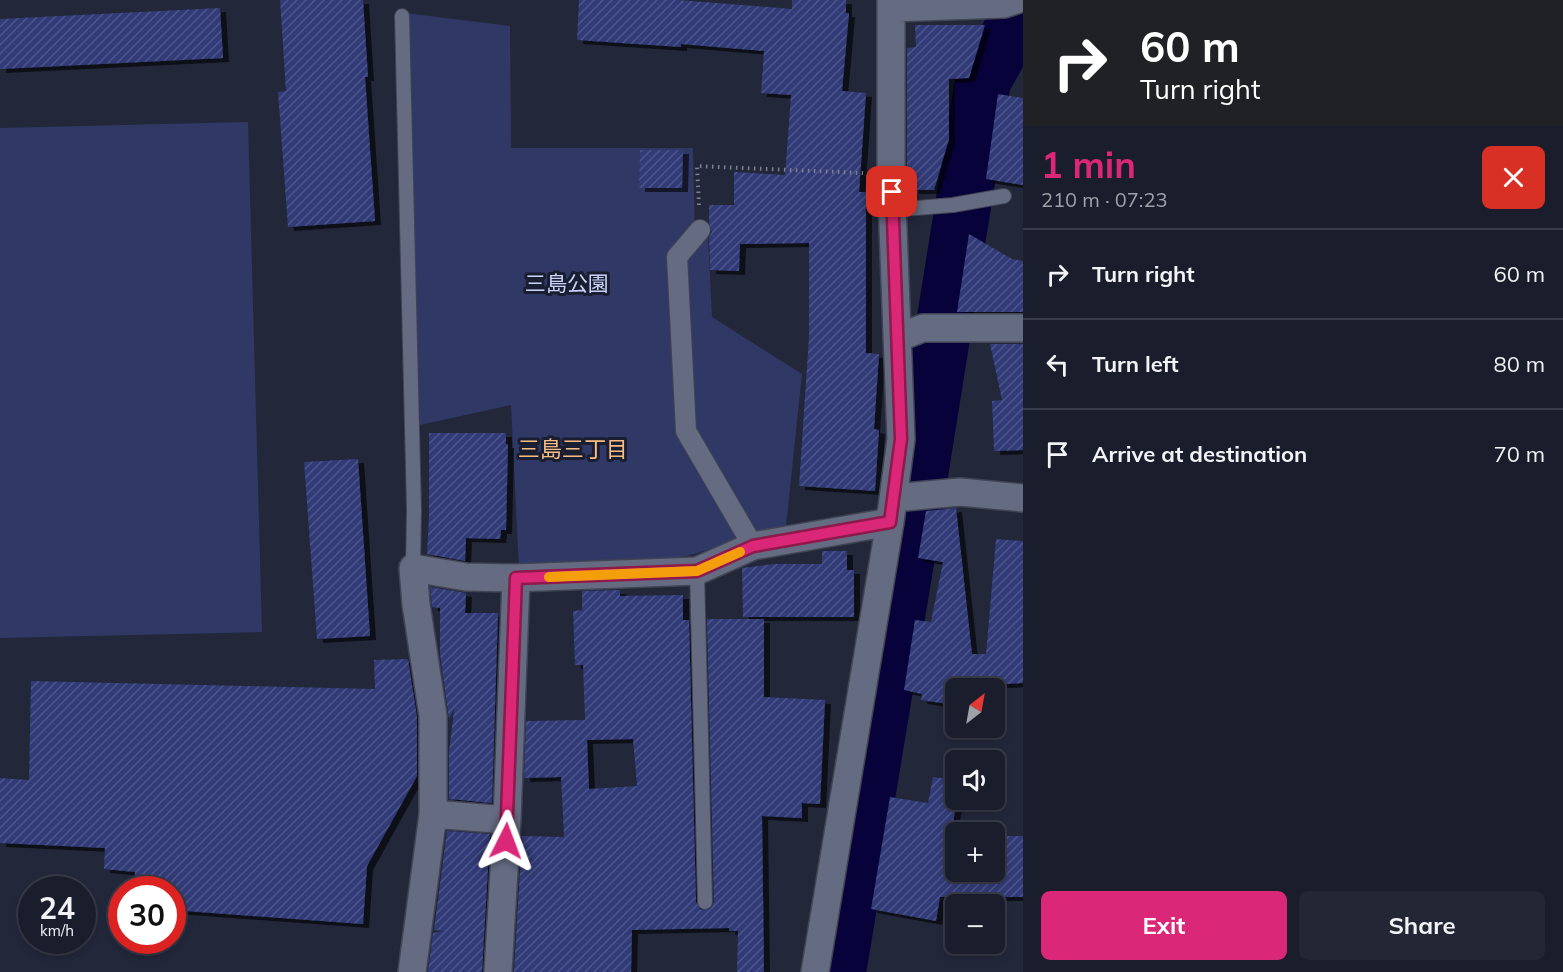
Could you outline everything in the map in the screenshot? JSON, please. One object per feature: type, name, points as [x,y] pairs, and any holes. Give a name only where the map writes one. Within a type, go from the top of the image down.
[{"type":"street","points":[[815,972],[903,503],[891,175],[891,4],[1010,2]]},
{"type":"street","points":[[700,230],[677,257],[686,431],[753,546]]},
{"type":"street","points":[[897,338],[923,328],[1023,328]]},
{"type":"street","points":[[412,972],[433,814],[433,716],[416,604],[413,568],[466,576],[516,578],[697,571],[753,546],[903,503],[960,492],[1023,498]]},
{"type":"street","points":[[498,972],[507,819],[516,578]]},
{"type":"street","points":[[433,814],[507,819]]},
{"type":"lane","points":[[402,16],[414,510],[413,568]]},
{"type":"lane","points":[[892,210],[953,205],[1004,196]]},
{"type":"lane","points":[[697,571],[705,902]]},
{"type":"path","points":[[700,230],[697,166],[891,175]]},
{"type":"green space","name":"三島公園","points":[[405,13],[510,26],[511,148],[693,148],[695,240],[708,238],[712,317],[802,374],[786,526],[687,556],[618,566],[519,569],[511,405],[420,425]]},
{"type":"green space","points":[[248,122],[262,632],[0,638],[0,128]]},
{"type":"building","points":[[280,0],[363,0],[368,77],[365,77],[375,221],[288,227],[278,92],[286,91]]},
{"type":"building","points":[[579,0],[678,0],[792,9],[792,0],[846,0],[846,13],[849,13],[842,91],[866,93],[859,192],[866,192],[866,353],[879,354],[874,429],[879,430],[875,491],[799,486],[809,337],[809,243],[740,244],[739,271],[710,270],[709,237],[712,232],[709,223],[709,205],[734,205],[734,172],[785,175],[791,95],[761,93],[764,51],[681,44],[681,47],[577,40]]},
{"type":"building","points":[[220,8],[223,58],[0,69],[0,19]]},
{"type":"building","points":[[915,25],[985,25],[969,78],[949,79],[949,139],[934,190],[913,190],[913,184],[907,183],[907,48],[916,47]]},
{"type":"building","points":[[998,94],[1023,98],[1023,185],[986,179]]},
{"type":"building","points":[[640,150],[683,150],[682,188],[639,188]]},
{"type":"building","points":[[969,234],[1012,259],[1023,261],[1023,312],[957,312]]},
{"type":"building","points":[[990,344],[1023,344],[1023,450],[994,451],[992,401],[1002,400]]},
{"type":"building","points":[[429,433],[506,433],[506,444],[508,444],[506,530],[501,530],[500,539],[466,538],[465,561],[427,554]]},
{"type":"building","points":[[358,459],[370,636],[317,639],[304,462]]},
{"type":"building","points":[[956,508],[972,654],[986,654],[996,539],[1023,541],[1023,683],[1005,684],[1005,678],[945,678],[945,704],[921,700],[922,694],[904,690],[915,620],[931,622],[943,562],[918,558],[926,511]]},
{"type":"building","points":[[822,551],[847,551],[847,570],[854,570],[854,617],[743,617],[742,568],[774,564],[822,564]]},
{"type":"building","points":[[430,587],[466,593],[465,613],[498,613],[492,803],[449,799],[449,753],[454,709],[449,719],[440,654],[440,608],[432,607]]},
{"type":"building","points":[[620,590],[620,596],[683,595],[683,620],[689,620],[696,902],[701,910],[710,909],[714,902],[707,619],[764,619],[764,697],[825,700],[820,804],[802,803],[802,818],[762,816],[764,972],[737,972],[738,931],[729,931],[729,928],[632,930],[631,972],[514,972],[522,836],[564,837],[561,777],[524,778],[526,721],[585,720],[583,665],[575,665],[573,611],[582,610],[582,591]],"holes":[[[633,739],[637,786],[589,789],[587,740]]]},
{"type":"building","points":[[408,659],[417,717],[417,776],[367,866],[363,924],[186,911],[186,876],[135,876],[135,872],[104,869],[105,848],[0,843],[0,778],[29,780],[31,681],[375,689],[374,660]]},
{"type":"building","points":[[933,777],[945,779],[945,810],[955,810],[953,822],[945,822],[945,882],[1005,882],[1005,836],[1023,836],[1023,897],[1005,897],[1005,894],[945,894],[945,897],[940,897],[936,921],[871,909],[890,797],[928,803]]},
{"type":"building","points":[[447,831],[490,834],[482,972],[428,972],[433,933],[443,931],[434,930]]},
{"type":"waterway","points":[[838,972],[983,81],[1023,9]]},
{"type":"slow traffic","points":[[549,577],[697,571],[740,552]]},
{"type":"district","name":"三島三丁目","points":[[573,449]]},
{"type":"route","points":[[506,841],[516,578],[697,571],[753,546],[890,522],[901,439],[892,192]]}]
